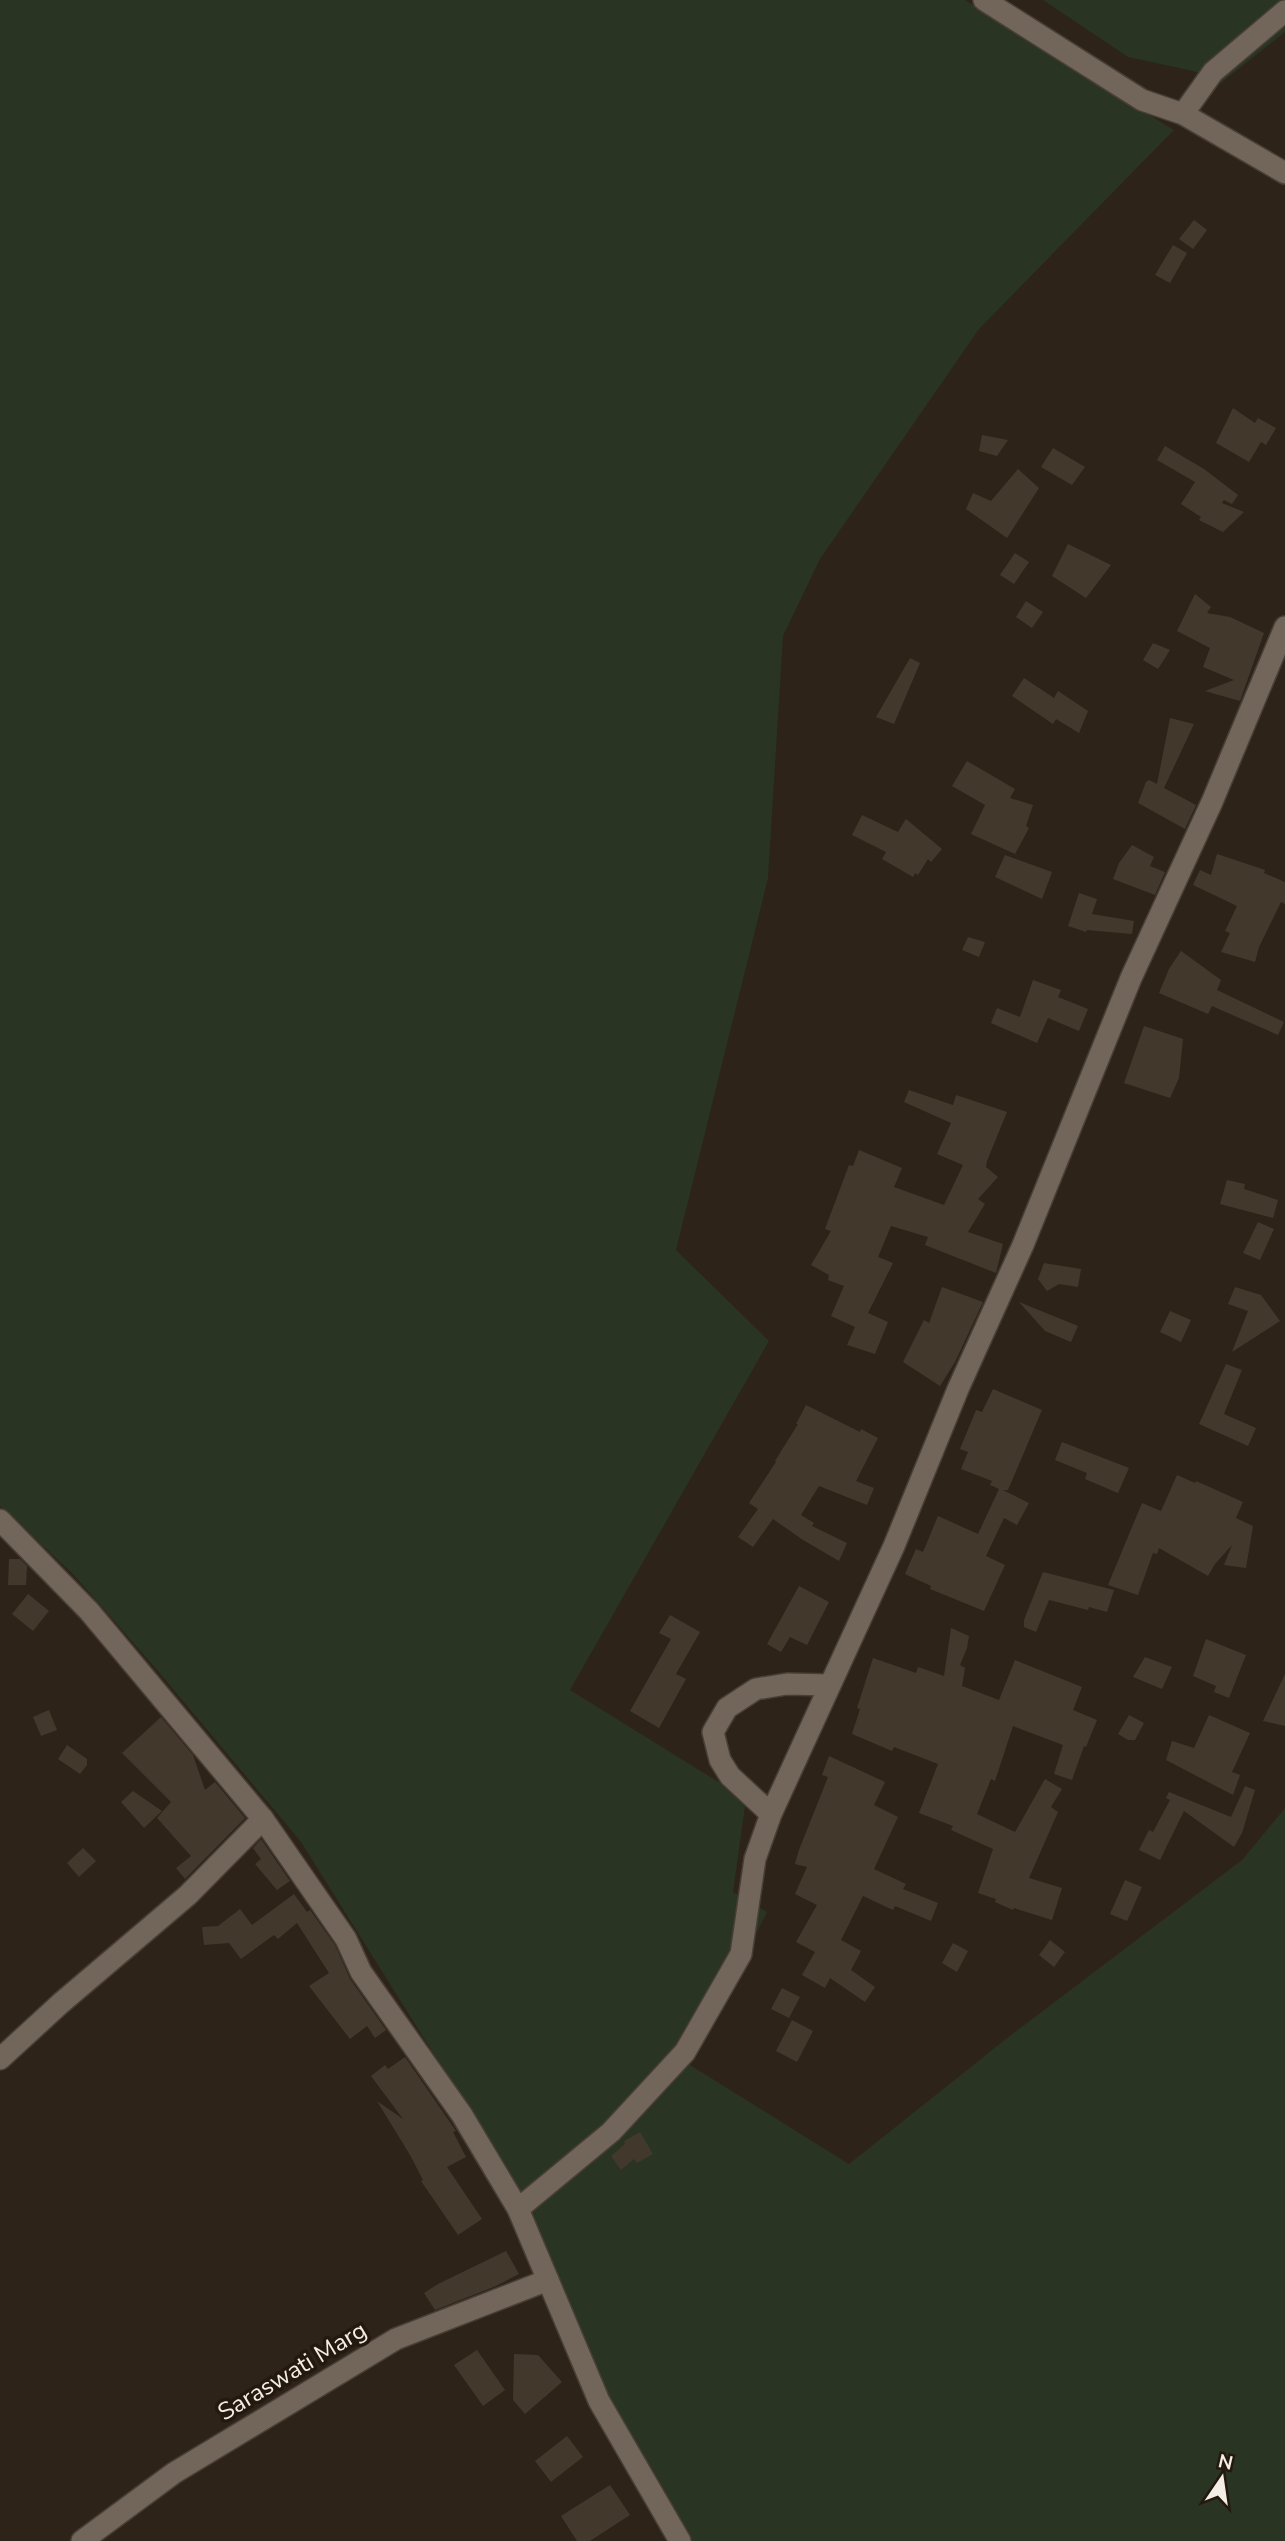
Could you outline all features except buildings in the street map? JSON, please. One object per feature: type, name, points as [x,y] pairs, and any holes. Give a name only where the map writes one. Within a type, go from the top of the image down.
[{"type":"street","points":[[984,0],[1142,100],[1182,114],[1285,173]]},
{"type":"street","points":[[1182,114],[1213,72],[1285,11]]},
{"type":"street","points":[[518,2209],[611,2132],[685,2052],[741,1954],[755,1859],[771,1814],[894,1546],[958,1389],[1023,1245],[1131,978],[1208,813],[1285,627]]},
{"type":"street","points":[[0,1520],[89,1611],[263,1819],[346,1939],[361,1972],[462,2115],[518,2209],[599,2401],[680,2541]]},
{"type":"street","points":[[771,1814],[730,1776],[720,1760],[713,1732],[727,1708],[756,1689],[787,1684],[830,1685]]},
{"type":"street","points":[[0,2059],[61,2003],[188,1895],[263,1819]]},
{"type":"street","name":"Saraswati Marg","points":[[82,2541],[174,2473],[396,2339],[548,2280]]},
{"type":"green space","points":[[0,0],[965,0],[1174,130],[979,329],[820,559],[783,636],[768,878],[676,1250],[769,1341],[570,1690],[746,1799],[733,1892],[767,1912],[690,2065],[849,2164],[1011,2035],[1242,1860],[1285,1808],[1285,2541],[679,2541],[486,2147],[435,2056],[301,1842],[73,1574],[0,1506]]},
{"type":"green space","points":[[1043,0],[1285,0],[1285,32],[1221,83],[1193,71],[1128,57]]}]
